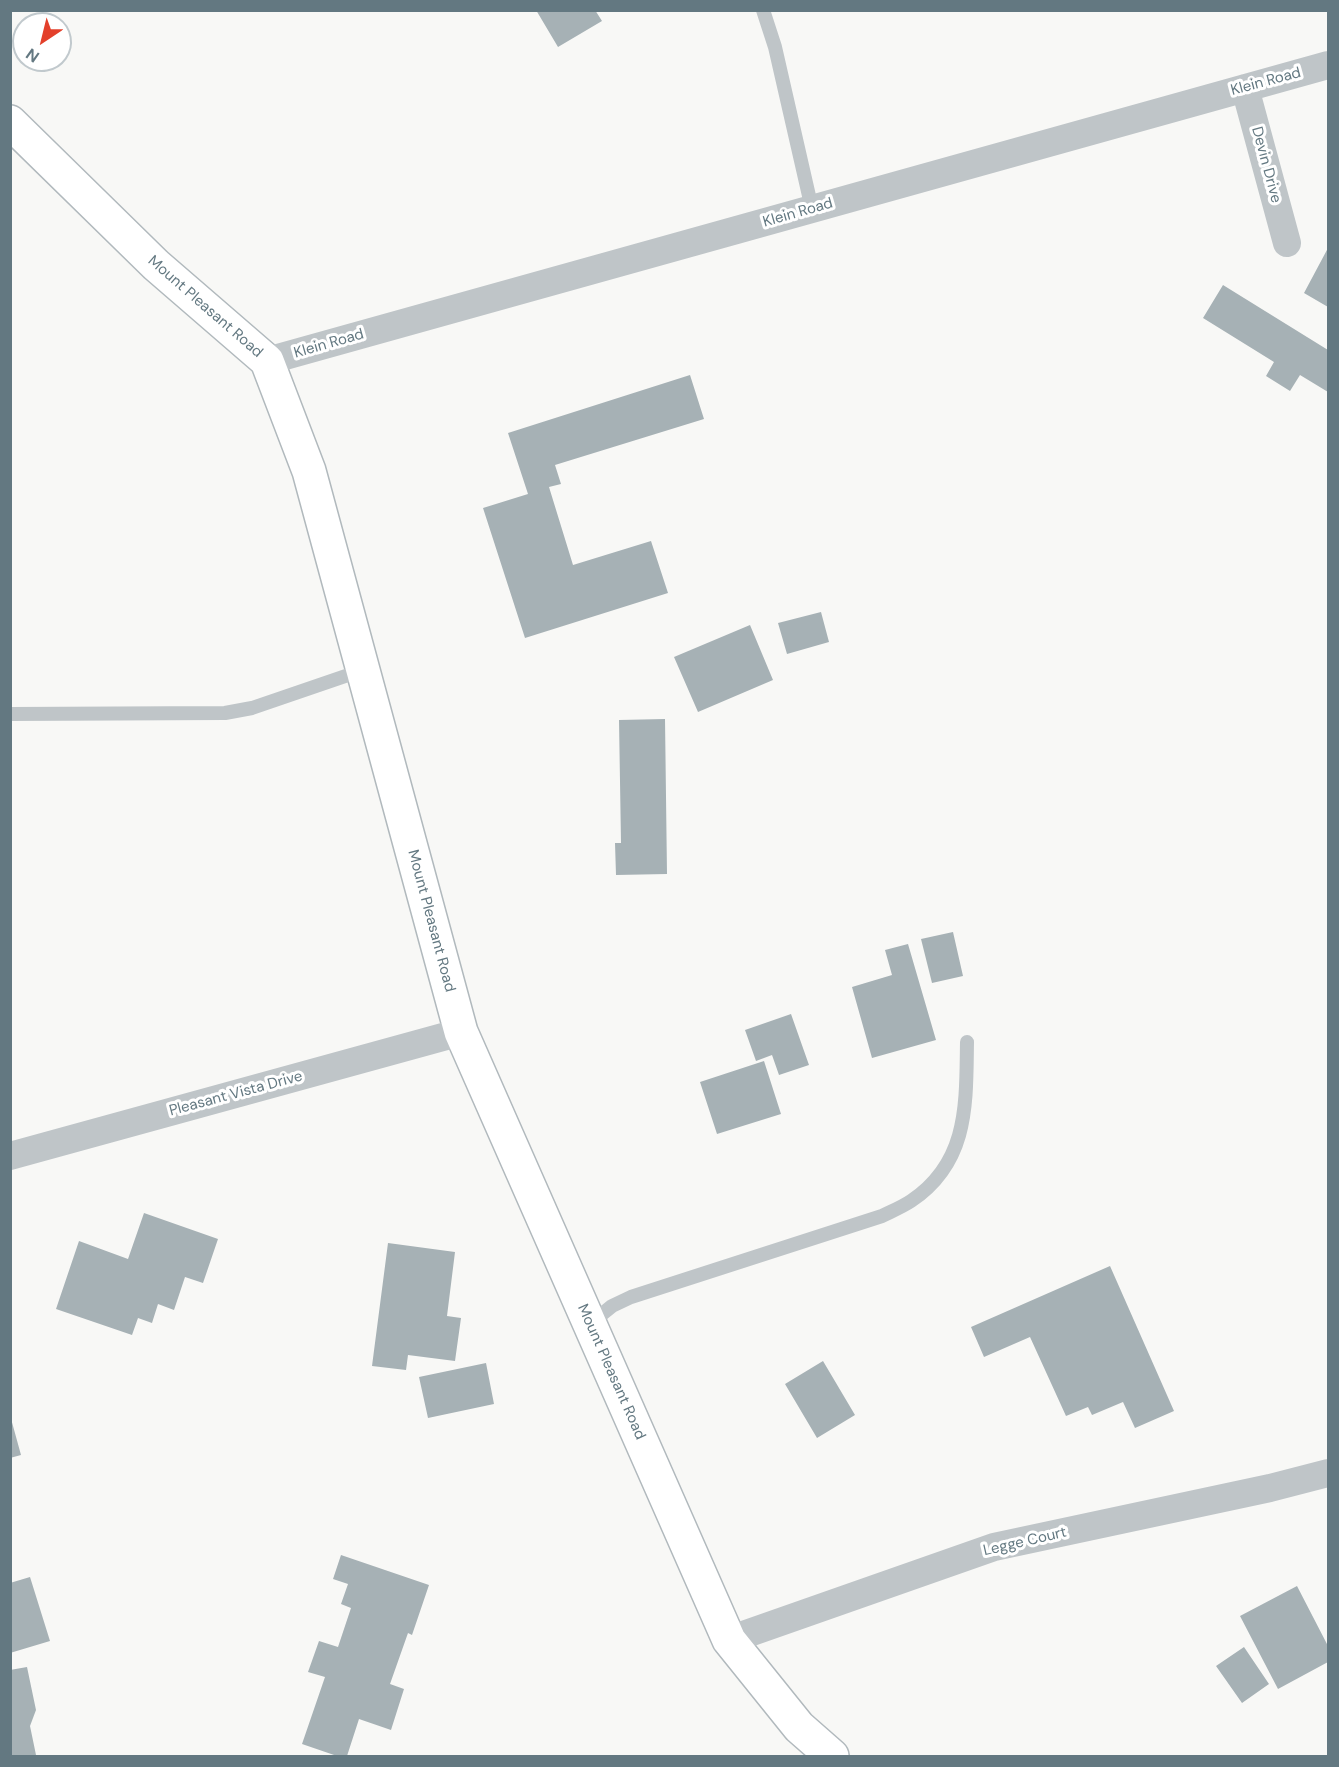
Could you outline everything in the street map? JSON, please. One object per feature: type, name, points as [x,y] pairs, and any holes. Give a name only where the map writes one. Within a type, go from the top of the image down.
[{"type":"street","name":"Klein Road","points":[[267,361],[1329,65]]},
{"type":"street","name":"Devin Drive","points":[[1245,88],[1287,243]]},
{"type":"street","name":"Mount Pleasant Road","points":[[10,122],[156,265],[267,361],[309,471],[461,1032],[729,1640],[799,1727],[832,1756]]},
{"type":"street","name":"Pleasant Vista Drive","points":[[10,1156],[461,1032]]},
{"type":"street","name":"Legge Court","points":[[729,1640],[994,1547],[1270,1488],[1329,1473]]},
{"type":"lane","points":[[763,10],[775,47],[812,209]]},
{"type":"lane","points":[[10,714],[225,713],[252,708],[363,670]]},
{"type":"lane","points":[[589,1324],[612,1306],[631,1298],[882,1216],[911,1201],[931,1184],[949,1162],[959,1140],[966,1105],[968,1042]]},
{"type":"building","points":[[536,10],[595,10],[602,21],[558,47]]},
{"type":"building","points":[[1328,248],[1328,307],[1304,293]]},
{"type":"building","points":[[1223,285],[1328,350],[1328,392],[1300,375],[1290,391],[1266,376],[1274,362],[1203,318]]},
{"type":"building","points":[[690,375],[704,419],[555,465],[561,484],[549,487],[573,565],[651,541],[668,593],[525,638],[483,508],[528,494],[508,433]]},
{"type":"building","points":[[821,612],[829,642],[787,654],[778,623]]},
{"type":"building","points":[[750,625],[773,680],[698,712],[674,657]]},
{"type":"building","points":[[665,719],[667,874],[616,875],[615,843],[621,843],[619,720]]},
{"type":"building","points":[[953,932],[963,976],[932,983],[921,939]]},
{"type":"building","points":[[908,944],[936,1040],[872,1058],[852,987],[892,975],[885,950]]},
{"type":"building","points":[[791,1014],[809,1065],[779,1075],[772,1055],[756,1061],[745,1030]]},
{"type":"building","points":[[764,1061],[781,1114],[717,1134],[700,1082]]},
{"type":"building","points":[[144,1213],[218,1239],[203,1283],[185,1277],[174,1310],[158,1304],[152,1323],[138,1318],[132,1335],[56,1309],[79,1241],[128,1259]]},
{"type":"building","points":[[388,1243],[455,1252],[447,1316],[461,1318],[455,1361],[408,1355],[406,1370],[372,1366]]},
{"type":"building","points":[[1110,1266],[1174,1411],[1135,1428],[1123,1402],[1092,1415],[1088,1407],[1066,1416],[1030,1337],[984,1357],[971,1327]]},
{"type":"building","points":[[823,1361],[855,1415],[817,1438],[785,1384]]},
{"type":"building","points":[[486,1363],[494,1404],[428,1418],[419,1377]]},
{"type":"building","points":[[10,1415],[21,1455],[10,1458]]},
{"type":"building","points":[[341,1555],[429,1585],[412,1635],[408,1633],[390,1684],[404,1689],[391,1730],[359,1719],[347,1756],[337,1756],[302,1744],[325,1677],[308,1672],[319,1641],[338,1647],[351,1608],[341,1604],[348,1584],[333,1579]]},
{"type":"building","points":[[30,1577],[50,1641],[10,1653],[10,1583]]},
{"type":"building","points":[[1297,1586],[1328,1646],[1328,1662],[1278,1689],[1240,1616]]},
{"type":"building","points":[[1244,1647],[1269,1684],[1242,1703],[1216,1666]]},
{"type":"building","points":[[27,1667],[36,1710],[30,1726],[36,1755],[10,1756],[10,1670]]}]
